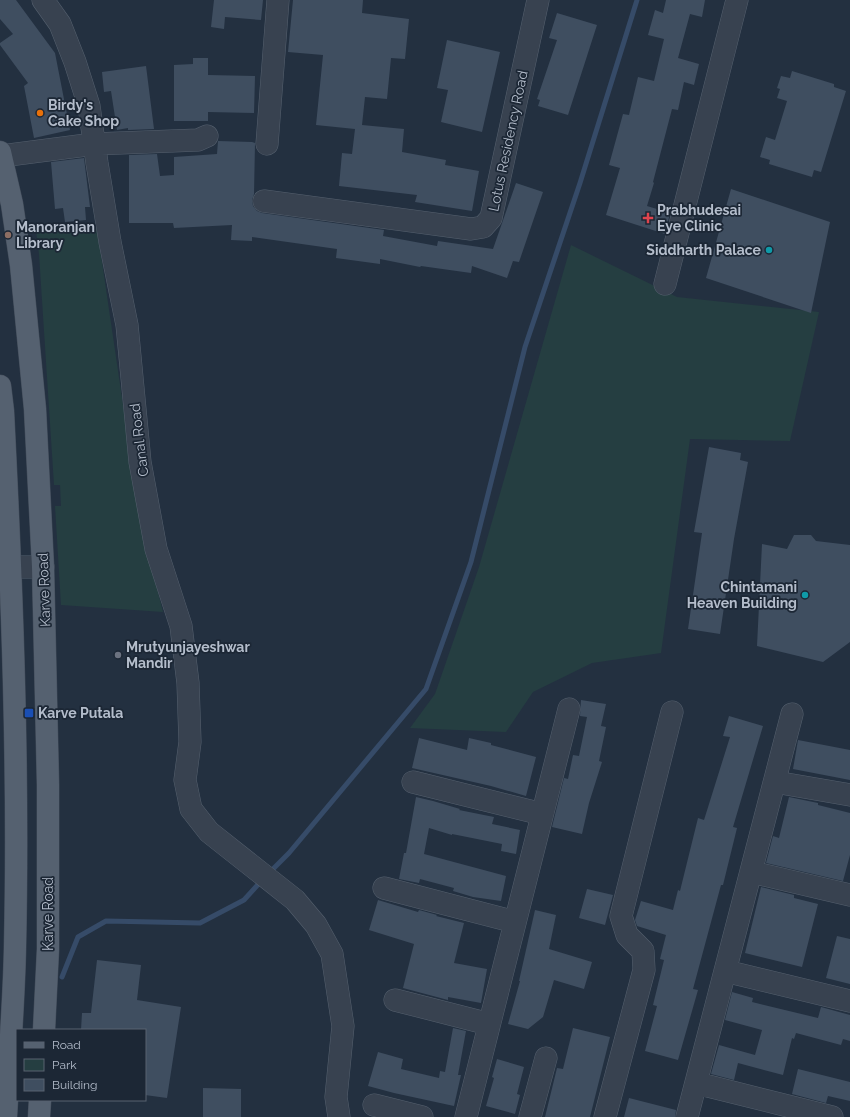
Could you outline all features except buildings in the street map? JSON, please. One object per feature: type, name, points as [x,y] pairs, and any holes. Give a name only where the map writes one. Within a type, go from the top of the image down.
[{"type":"main road","name":"Karve Road","points":[[0,154],[12,204],[22,273],[35,409],[43,567],[48,785],[48,949],[44,1029]]},
{"type":"main road","points":[[0,386],[2,411],[5,568],[16,785],[15,948],[6,1117]]},
{"type":"main road","points":[[39,1117],[40,1101]]},
{"type":"street","name":"Canal Road","points":[[43,0],[60,24],[75,62],[89,106],[110,242],[127,325],[141,469],[156,549],[181,626],[188,683],[190,742],[185,780],[191,809],[209,832],[295,900],[316,925],[332,954],[343,1026],[336,1097],[338,1117]]},
{"type":"street","points":[[267,144],[278,0]]},
{"type":"street","name":"Lotus Residency Road","points":[[264,200],[471,229],[483,227],[491,218],[538,0]]},
{"type":"street","points":[[665,284],[737,0]]},
{"type":"street","points":[[0,154],[94,144],[198,140],[207,136]]},
{"type":"street","points":[[5,568],[43,567]]},
{"type":"street","points":[[466,1117],[568,709]]},
{"type":"street","points":[[605,1117],[644,970],[643,951],[627,936],[621,916],[672,712]]},
{"type":"street","points":[[688,1117],[792,714]]},
{"type":"street","points":[[413,782],[542,814]]},
{"type":"street","points":[[775,782],[850,795]]},
{"type":"street","points":[[751,872],[850,895]]},
{"type":"street","points":[[384,888],[515,922]]},
{"type":"street","points":[[726,971],[850,1001]]},
{"type":"street","points":[[395,1000],[489,1024]]},
{"type":"street","points":[[530,1117],[546,1058]]},
{"type":"street","points":[[696,1083],[832,1117]]},
{"type":"street","points":[[374,1104],[422,1117]]},
{"type":"green space","points":[[35,223],[97,228],[140,520],[163,612],[61,605],[55,506],[61,506],[60,485],[54,485],[39,254]]},
{"type":"green space","points":[[571,245],[677,297],[819,312],[790,441],[690,439],[661,653],[592,663],[533,692],[506,732],[410,728],[435,694],[479,567]]},
{"type":"waterway","points":[[269,873],[289,853],[426,689],[471,562],[525,347],[580,183],[637,0]]},
{"type":"waterway","points":[[62,977],[78,937],[106,921],[200,923],[244,900],[262,880]]},
{"type":"place","name":"Birdy's Cake Shop","points":[[40,113]]},
{"type":"place","name":"Prabhudesai Eye Clinic","points":[[648,218]]},
{"type":"place","name":"Manoranjan Library","points":[[8,235]]},
{"type":"place","name":"Siddharth Palace","points":[[769,250]]},
{"type":"place","name":"Chintamani Heaven Building","points":[[805,595]]},
{"type":"place","name":"Mrutyunjayeshwar Mandir","points":[[118,655]]},
{"type":"place","name":"Karve Putala","points":[[29,713]]}]
